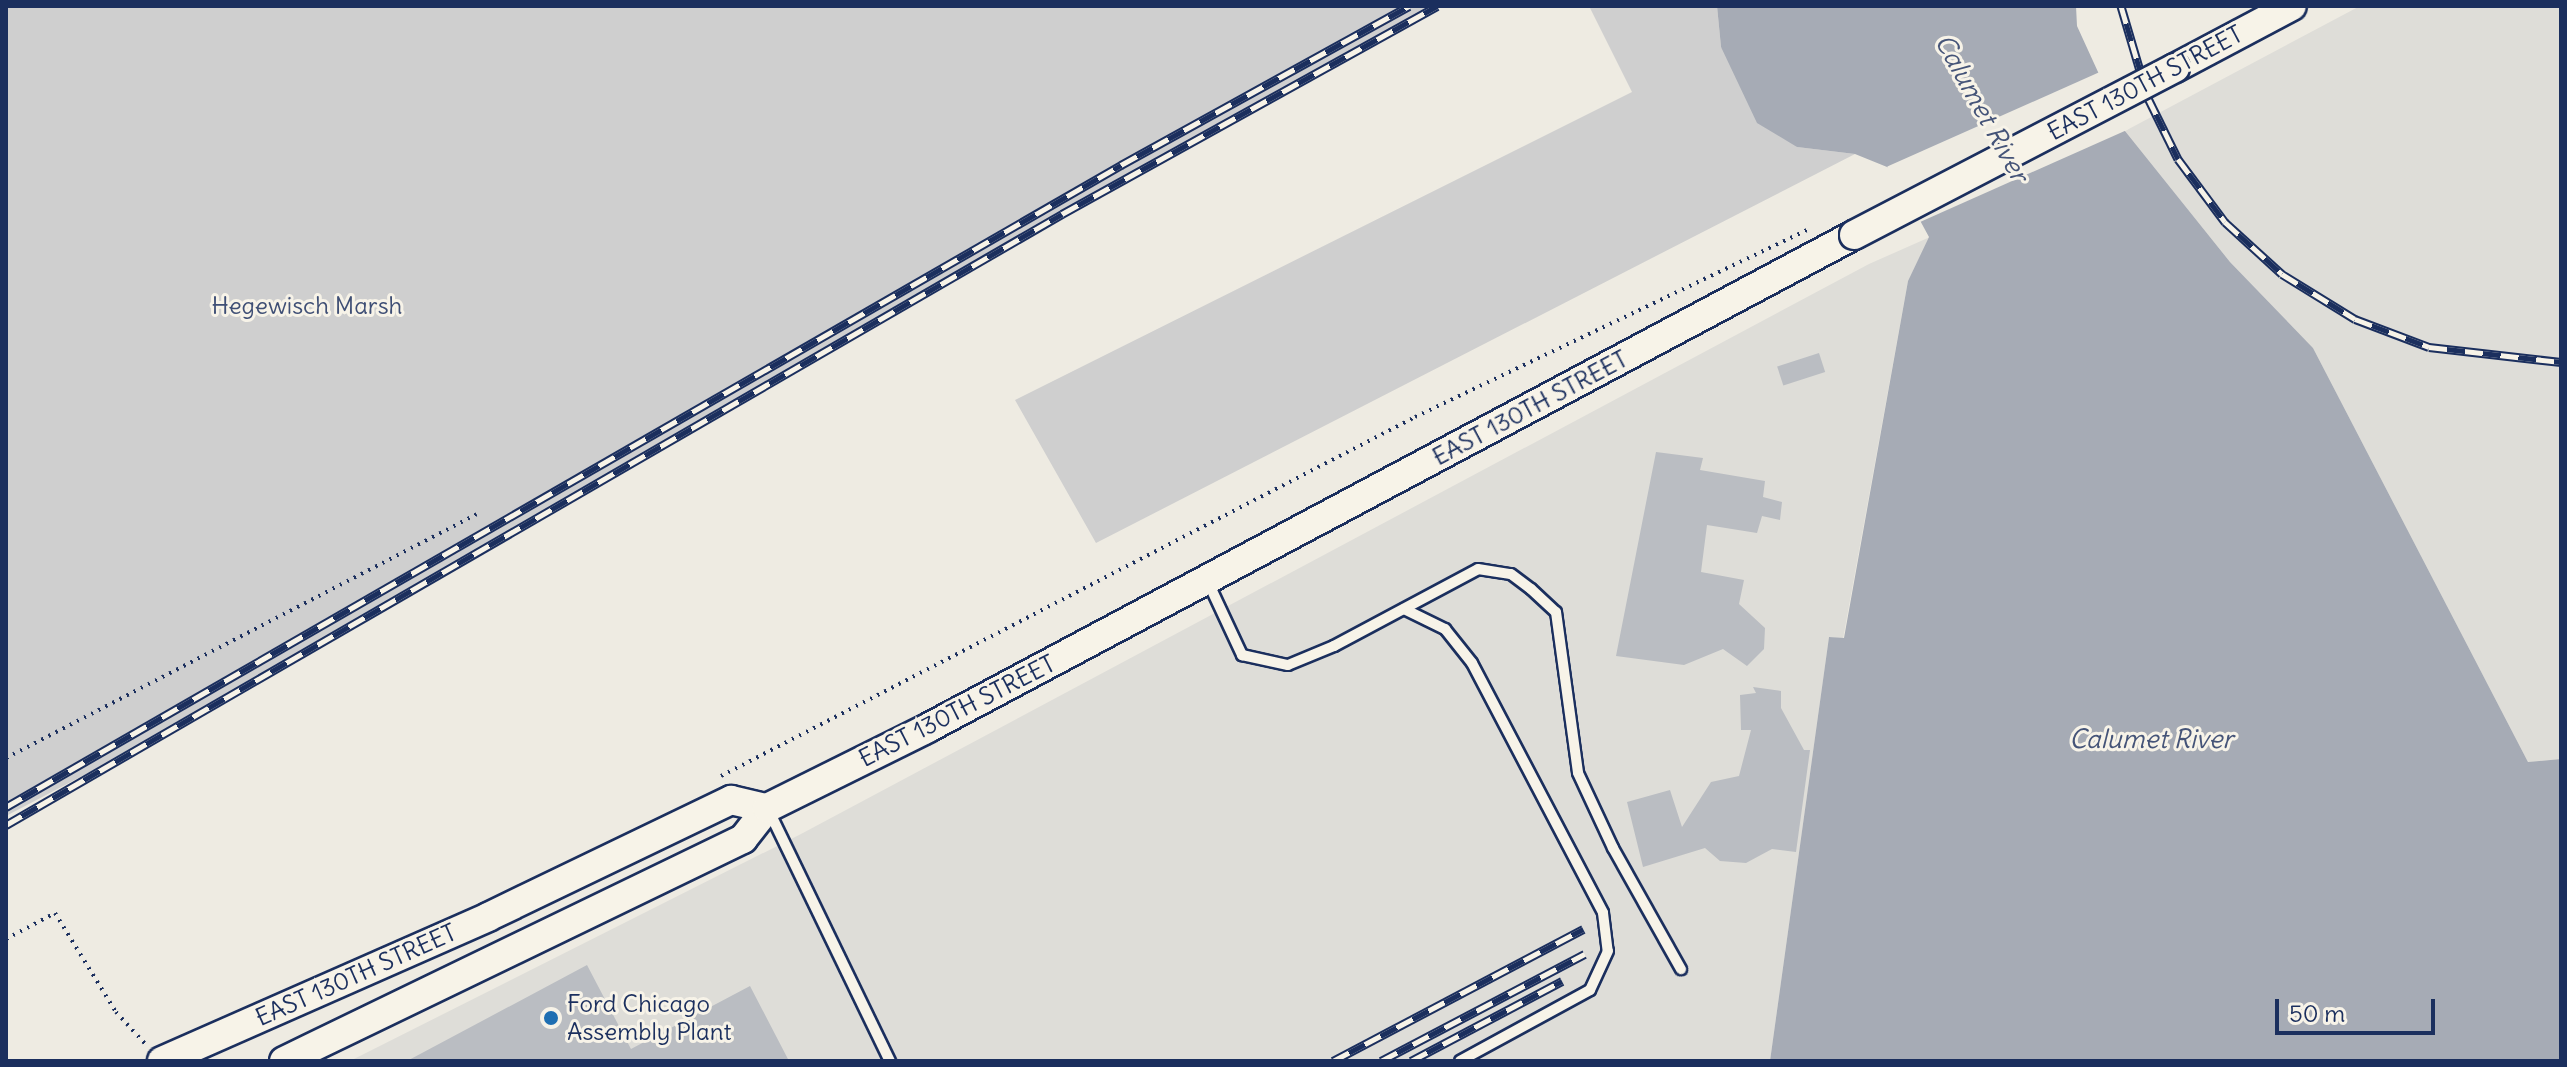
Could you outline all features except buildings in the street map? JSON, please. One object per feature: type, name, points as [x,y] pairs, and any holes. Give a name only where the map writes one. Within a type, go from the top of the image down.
[{"type":"main road","name":"EAST 130TH STREET","points":[[284,1061],[743,839],[767,808],[1207,580],[1854,235],[2292,6]]},
{"type":"main road","name":"EAST 130TH STREET","points":[[161,1049],[488,917],[731,800],[767,808]]},
{"type":"lane","points":[[1207,580],[1242,655],[1288,665],[1478,569],[1511,574],[1556,612],[1578,773],[1613,848],[1681,969]]},
{"type":"lane","points":[[1404,609],[1445,629],[1472,663],[1603,913],[1608,951],[1590,990],[1460,1061]]},
{"type":"lane","points":[[767,808],[890,1061]]},
{"type":"path","points":[[709,782],[1415,417],[1823,224]]},
{"type":"path","points":[[6,758],[477,514]]},
{"type":"path","points":[[6,939],[55,913],[116,1012],[145,1043],[161,1049]]},
{"type":"shaded area","points":[[2360,6],[2561,6],[2561,759],[2528,762],[2313,348],[2230,262],[2125,131]]},
{"type":"shaded area","points":[[1930,237],[1908,281],[1843,639],[1829,637],[1770,1061],[350,1061],[801,834],[1869,264]]},
{"type":"green space","name":"Hegewisch Marsh","points":[[6,6],[1439,6],[1162,157],[166,732],[6,816]]},
{"type":"green space","points":[[1589,6],[1717,6],[1721,47],[1797,147],[1855,154],[1096,543],[1015,400],[1632,92]]},
{"type":"water","name":"Calumet River","points":[[1717,6],[2076,6],[2077,26],[2125,131],[2230,262],[2313,348],[2528,762],[2561,759],[2561,1061],[1770,1061],[1829,637],[1844,638],[1908,281],[1929,237],[1892,169],[1855,154],[1797,147],[1757,123],[1721,47]]},
{"type":"pier","points":[[2102,71],[2128,129],[1913,225],[1887,167]]},
{"type":"railway","points":[[6,807],[1121,165],[1409,6]]},
{"type":"railway","points":[[6,825],[1062,214],[1437,6]]},
{"type":"railway","points":[[2121,6],[2148,98],[2178,159],[2225,222],[2282,274],[2355,319],[2429,347],[2561,362]]},
{"type":"railway","points":[[1333,1061],[1583,929]]},
{"type":"railway","points":[[1381,1061],[1585,954]]},
{"type":"railway","points":[[1411,1061],[1562,981]]},
{"type":"place","name":"Ford Chicago Assembly Plant","points":[[551,1018]]}]
